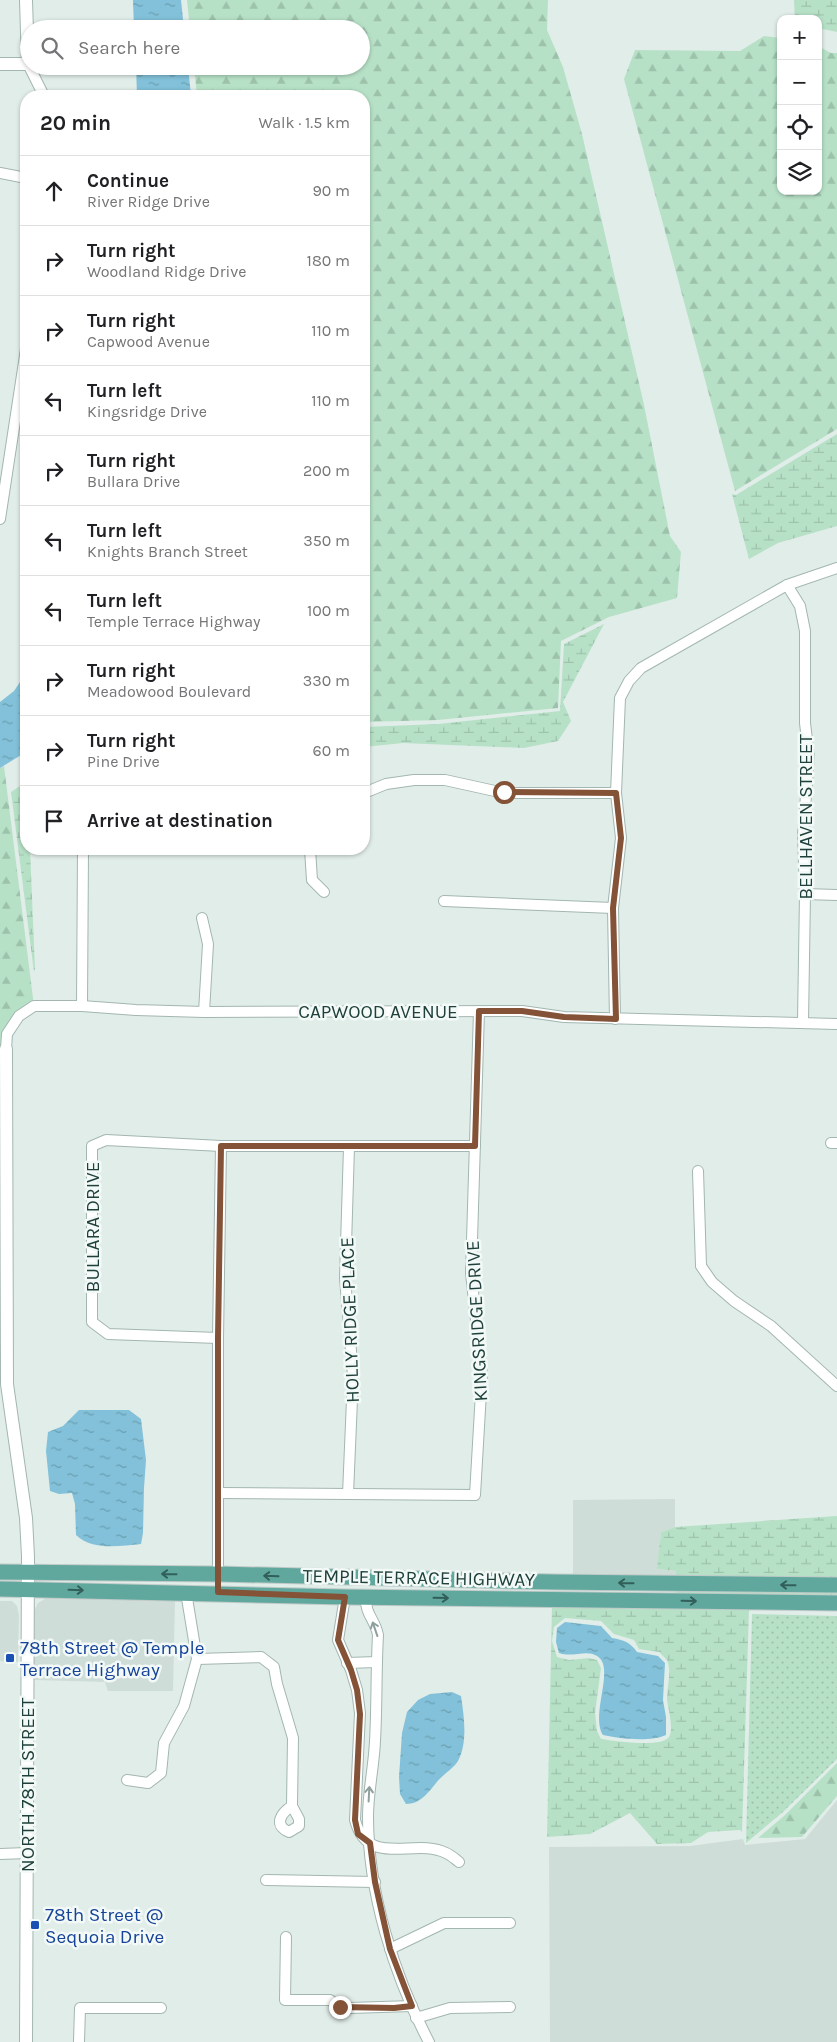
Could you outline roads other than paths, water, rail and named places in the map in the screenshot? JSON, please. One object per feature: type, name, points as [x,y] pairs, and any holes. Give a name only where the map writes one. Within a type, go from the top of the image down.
[{"type":"main road","name":"TEMPLE TERRACE HIGHWAY","points":[[0,1572],[218,1574],[605,1583],[837,1585]]},
{"type":"main road","points":[[218,1574],[218,1592]]},
{"type":"main road","points":[[345,1597],[348,1591],[358,1587],[414,1588],[444,1580]]},
{"type":"main road","points":[[605,1583],[605,1600]]},
{"type":"main road","name":"TEMPLE TERRACE HIGHWAY","points":[[0,1589],[218,1592],[345,1597],[837,1603]]},
{"type":"street","points":[[26,0],[27,20]]},
{"type":"street","points":[[0,64],[20,65]]},
{"type":"street","points":[[34,75],[41,90]]},
{"type":"street","points":[[0,172],[20,177]]},
{"type":"street","points":[[0,519],[20,388]]},
{"type":"street","points":[[616,1019],[613,908],[621,838],[616,793],[620,698],[629,681],[641,668],[787,585],[837,568]]},
{"type":"street","name":"BELLHAVEN STREET","points":[[787,585],[800,606],[805,631],[805,724],[810,756],[803,835],[805,894],[803,1022]]},
{"type":"street","points":[[370,791],[395,783],[414,780],[445,780],[504,792],[616,793]]},
{"type":"street","points":[[82,1006],[83,855]]},
{"type":"street","points":[[310,855],[312,880],[324,892]]},
{"type":"street","points":[[805,894],[837,895]]},
{"type":"street","points":[[444,901],[613,908]]},
{"type":"street","points":[[202,918],[208,944],[204,1012]]},
{"type":"street","name":"CAPWOOD AVENUE","points":[[6,1049],[7,1034],[19,1016],[34,1006],[82,1006],[204,1012],[522,1011],[564,1017],[837,1024]]},
{"type":"street","name":"KINGSRIDGE DRIVE","points":[[218,1493],[475,1495],[482,1375],[471,1273],[479,1011]]},
{"type":"street","name":"NORTH 78TH STREET","points":[[6,1049],[3,1286],[7,1384],[26,1518],[26,2042]]},
{"type":"street","name":"BULLARA DRIVE","points":[[218,1338],[108,1334],[92,1322],[92,1146],[106,1140],[221,1146],[475,1146]]},
{"type":"street","points":[[218,1574],[218,1338],[221,1146]]},
{"type":"street","name":"HOLLY RIDGE PLACE","points":[[348,1147],[345,1278],[353,1376],[348,1494]]},
{"type":"street","points":[[698,1171],[701,1266],[712,1282],[734,1301],[771,1326],[837,1386]]},
{"type":"street","points":[[127,1780],[148,1783],[161,1773],[164,1743],[184,1706],[197,1658],[186,1592]]},
{"type":"street","points":[[345,1597],[338,1640],[357,1690],[360,1714],[355,1820],[358,1834],[370,1843],[383,1848],[433,1849],[446,1853],[459,1862]]},
{"type":"street","points":[[366,1597],[367,1612],[376,1625],[378,1635],[375,1742],[369,1790],[370,1843],[375,1882],[390,1949],[416,2018],[429,2042]]},
{"type":"street","points":[[197,1658],[261,1657],[274,1667],[276,1684],[293,1738],[292,1806]]},
{"type":"street","points":[[347,1663],[377,1662]]},
{"type":"street","points":[[0,1854],[27,1853]]},
{"type":"street","points":[[266,1880],[375,1882]]},
{"type":"street","points":[[390,1949],[444,1923],[510,1923]]},
{"type":"street","points":[[286,1937],[285,2000],[330,2000],[340,2007],[350,2008],[412,2006]]},
{"type":"street","points":[[416,2018],[450,2008],[510,2007]]},
{"type":"street","points":[[79,2042],[80,2008],[161,2008]]},
{"type":"water","points":[[133,0],[181,0],[183,20],[134,20]]},
{"type":"water","points":[[136,75],[189,75],[190,90],[137,90]]},
{"type":"water","points":[[20,682],[20,756],[0,768],[0,702],[14,691]]},
{"type":"water","points":[[79,1410],[129,1410],[141,1419],[146,1460],[141,1544],[107,1546],[83,1540],[76,1535],[75,1504],[72,1493],[59,1494],[50,1491],[46,1451],[48,1432],[63,1426]]},
{"type":"water","points":[[565,1622],[601,1626],[612,1638],[626,1642],[637,1652],[658,1656],[665,1663],[663,1700],[666,1717],[666,1735],[652,1739],[626,1739],[603,1735],[599,1715],[604,1680],[602,1662],[593,1654],[569,1655],[559,1653],[556,1642],[557,1628]]},
{"type":"water","points":[[452,1692],[461,1696],[464,1737],[461,1754],[456,1764],[423,1797],[411,1804],[406,1804],[400,1794],[399,1777],[402,1733],[407,1712],[418,1700],[430,1694]]},
{"type":"place","name":"78th Street @ Temple Terrace Highway","points":[[10,1658]]},
{"type":"place","name":"78th Street @ Sequoia Drive","points":[[35,1925]]}]
